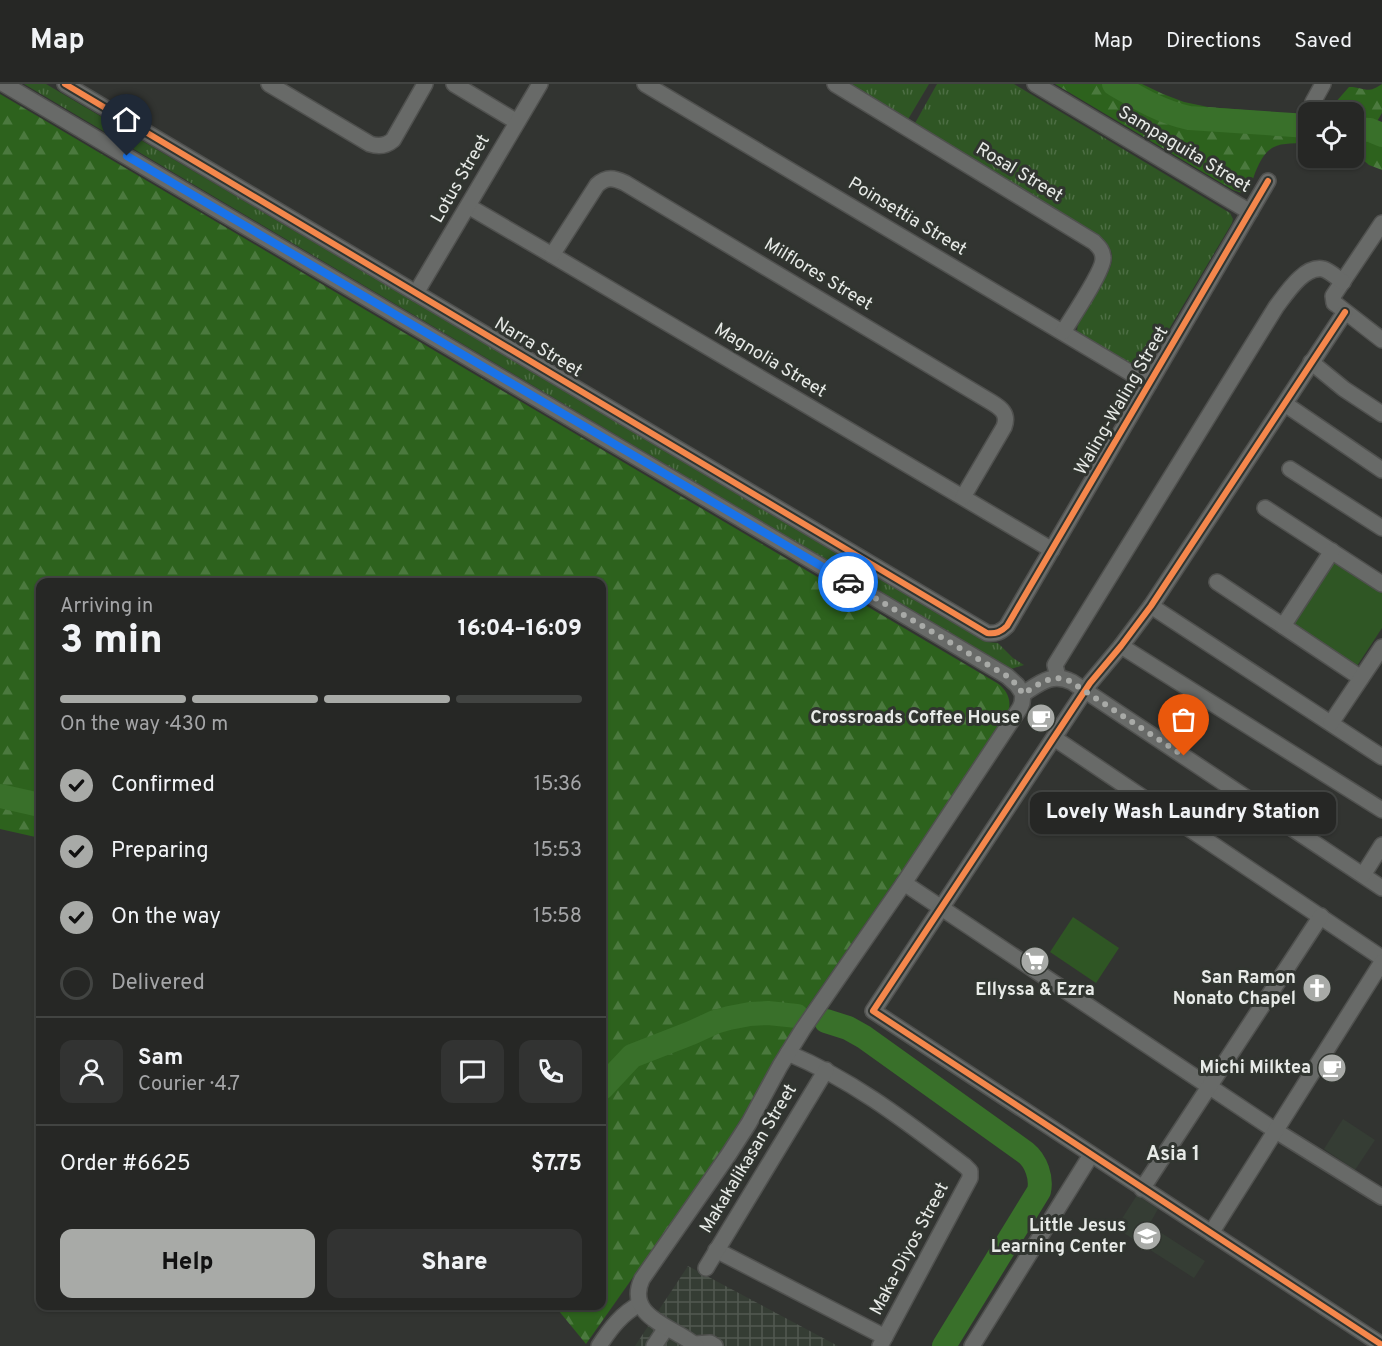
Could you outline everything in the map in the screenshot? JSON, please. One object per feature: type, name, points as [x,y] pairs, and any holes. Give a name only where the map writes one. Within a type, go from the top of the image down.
[{"type":"street","points":[[4,84],[1007,676],[1023,694],[1020,708],[904,883],[803,1029],[729,1154],[645,1274],[638,1297],[648,1316],[695,1345],[710,1343],[715,1346]]},
{"type":"street","name":"Narra Street","points":[[65,84],[976,627],[987,633],[998,633]]},
{"type":"street","points":[[269,84],[377,146],[388,144],[393,140],[425,84]]},
{"type":"street","points":[[454,84],[517,122]]},
{"type":"street","name":"Lotus Street","points":[[416,293],[540,84]]},
{"type":"street","name":"Rosal Street","points":[[835,84],[1094,242],[1100,248],[1103,255],[1101,268],[1063,332]]},
{"type":"street","name":"Sampaguita Street","points":[[1035,84],[1250,212]]},
{"type":"street","points":[[1313,102],[1323,84]]},
{"type":"street","name":"Poinsettia Street","points":[[649,85],[1149,384]]},
{"type":"street","name":"Milflores Street","points":[[552,255],[597,185],[609,178],[625,183],[1001,409],[1006,418],[1004,427],[963,497]]},
{"type":"street","name":"Waling-Waling Street","points":[[998,633],[1007,626],[1268,181]]},
{"type":"street","name":"Magnolia Street","points":[[468,206],[1052,550]]},
{"type":"street","points":[[1382,223],[1333,296],[1334,303],[1344,312],[1382,340]]},
{"type":"street","points":[[1058,677],[1055,665],[1276,307],[1295,283],[1310,271],[1325,270],[1343,282]]},
{"type":"street","points":[[1344,312],[1150,606],[1085,690],[873,1011],[1382,1345]]},
{"type":"street","points":[[1311,362],[1344,389],[1382,414]]},
{"type":"street","points":[[1285,404],[1382,470]]},
{"type":"street","points":[[1290,469],[1382,528]]},
{"type":"street","points":[[1265,508],[1382,584]]},
{"type":"street","points":[[1283,626],[1332,551]]},
{"type":"street","points":[[1216,582],[1361,678]]},
{"type":"street","points":[[1150,606],[1382,757]]},
{"type":"street","points":[[1120,646],[1382,810]]},
{"type":"street","points":[[1331,723],[1382,647]]},
{"type":"street","points":[[1023,694],[1049,679],[1058,677],[1068,680],[1382,888]]},
{"type":"street","points":[[1054,738],[1321,916],[1382,960],[1211,1233]]},
{"type":"street","points":[[1363,875],[1382,845]]},
{"type":"street","points":[[904,883],[1276,1131],[1382,1197]]},
{"type":"street","points":[[1142,1189],[1321,916]]},
{"type":"street","name":"Maka-Diyos Street","points":[[788,1053],[826,1070],[884,1105],[965,1166],[971,1175],[883,1342]]},
{"type":"street","name":"Makakalikasan Street","points":[[706,1268],[826,1070]]},
{"type":"street","points":[[972,1346],[1091,1155]]},
{"type":"street","points":[[716,1250],[883,1342]]},
{"type":"street","points":[[599,1346],[614,1324],[640,1304]]},
{"type":"street","points":[[654,1346],[666,1328]]},
{"type":"shaded area","points":[[1343,1119],[1375,1140],[1355,1170],[1324,1149]]},
{"type":"shaded area","name":"Little Jesus Learning Center","points":[[1137,1195],[1158,1209],[1149,1225],[1205,1261],[1194,1278],[1116,1228]]},
{"type":"shaded area","points":[[688,1266],[838,1346],[635,1346]]},
{"type":"green space","points":[[24,84],[46,84],[987,642],[998,643],[1024,665],[1011,669]]},
{"type":"green space","points":[[846,84],[929,84],[907,121]]},
{"type":"green space","points":[[937,84],[1014,84],[1230,213],[1232,223],[1146,368],[1139,368],[1077,331],[1078,323],[1111,266],[1112,255],[1106,243],[914,125]]},
{"type":"green space","points":[[1055,84],[1142,84],[1184,102],[1298,118],[1298,144],[1275,146],[1265,155],[1247,189],[1242,193],[1233,190]]},
{"type":"green space","points":[[1382,84],[1382,113],[1376,123],[1382,130],[1382,170],[1364,161],[1364,102],[1336,102],[1349,87],[1369,90]]},
{"type":"green space","points":[[0,94],[997,683],[1007,694],[1009,701],[1009,709],[917,849],[797,1022],[715,1161],[586,1344],[558,1310],[606,1310],[606,578],[36,578],[36,837],[0,829]]},
{"type":"green space","points":[[1332,560],[1382,593],[1382,628],[1357,666],[1290,622]]},
{"type":"green space","points":[[1073,917],[1119,948],[1096,983],[1050,952]]},
{"type":"waterway","points":[[1114,84],[1159,108],[1189,118],[1298,125]]},
{"type":"waterway","points":[[1364,130],[1382,135]]},
{"type":"waterway","points":[[0,796],[36,804]]},
{"type":"waterway","points":[[606,1084],[632,1056],[715,1022],[750,1014],[797,1016]]},
{"type":"waterway","points":[[826,1021],[848,1028],[864,1037],[1026,1153],[1033,1160],[1037,1170],[1040,1181],[1039,1191],[944,1346]]},
{"type":"cycle path","points":[[65,84],[987,633],[998,632],[1007,626],[1268,181]]},
{"type":"cycle path","points":[[1345,312],[1151,606],[1090,683],[873,1011],[1382,1345]]},
{"type":"way so far","points":[[848,582],[1007,676],[1023,694],[1049,679],[1058,677],[1068,680],[1184,756]]},
{"type":"place","name":"Crossroads Coffee House","points":[[1041,718]]},
{"type":"place","name":"Lovely Wash Laundry Station","points":[[1184,756]]},
{"type":"place","name":"Ellyssa & Ezra","points":[[1035,961]]},
{"type":"place","name":"San Ramon Nonato Chapel","points":[[1317,988]]},
{"type":"place","name":"Michi Milktea","points":[[1332,1068]]},
{"type":"place","name":"Little Jesus Learning Center","points":[[1147,1236]]},
{"type":"district","name":"Asia 1","points":[[1173,1155]]},
{"type":"route","points":[[127,156],[848,582]]}]
